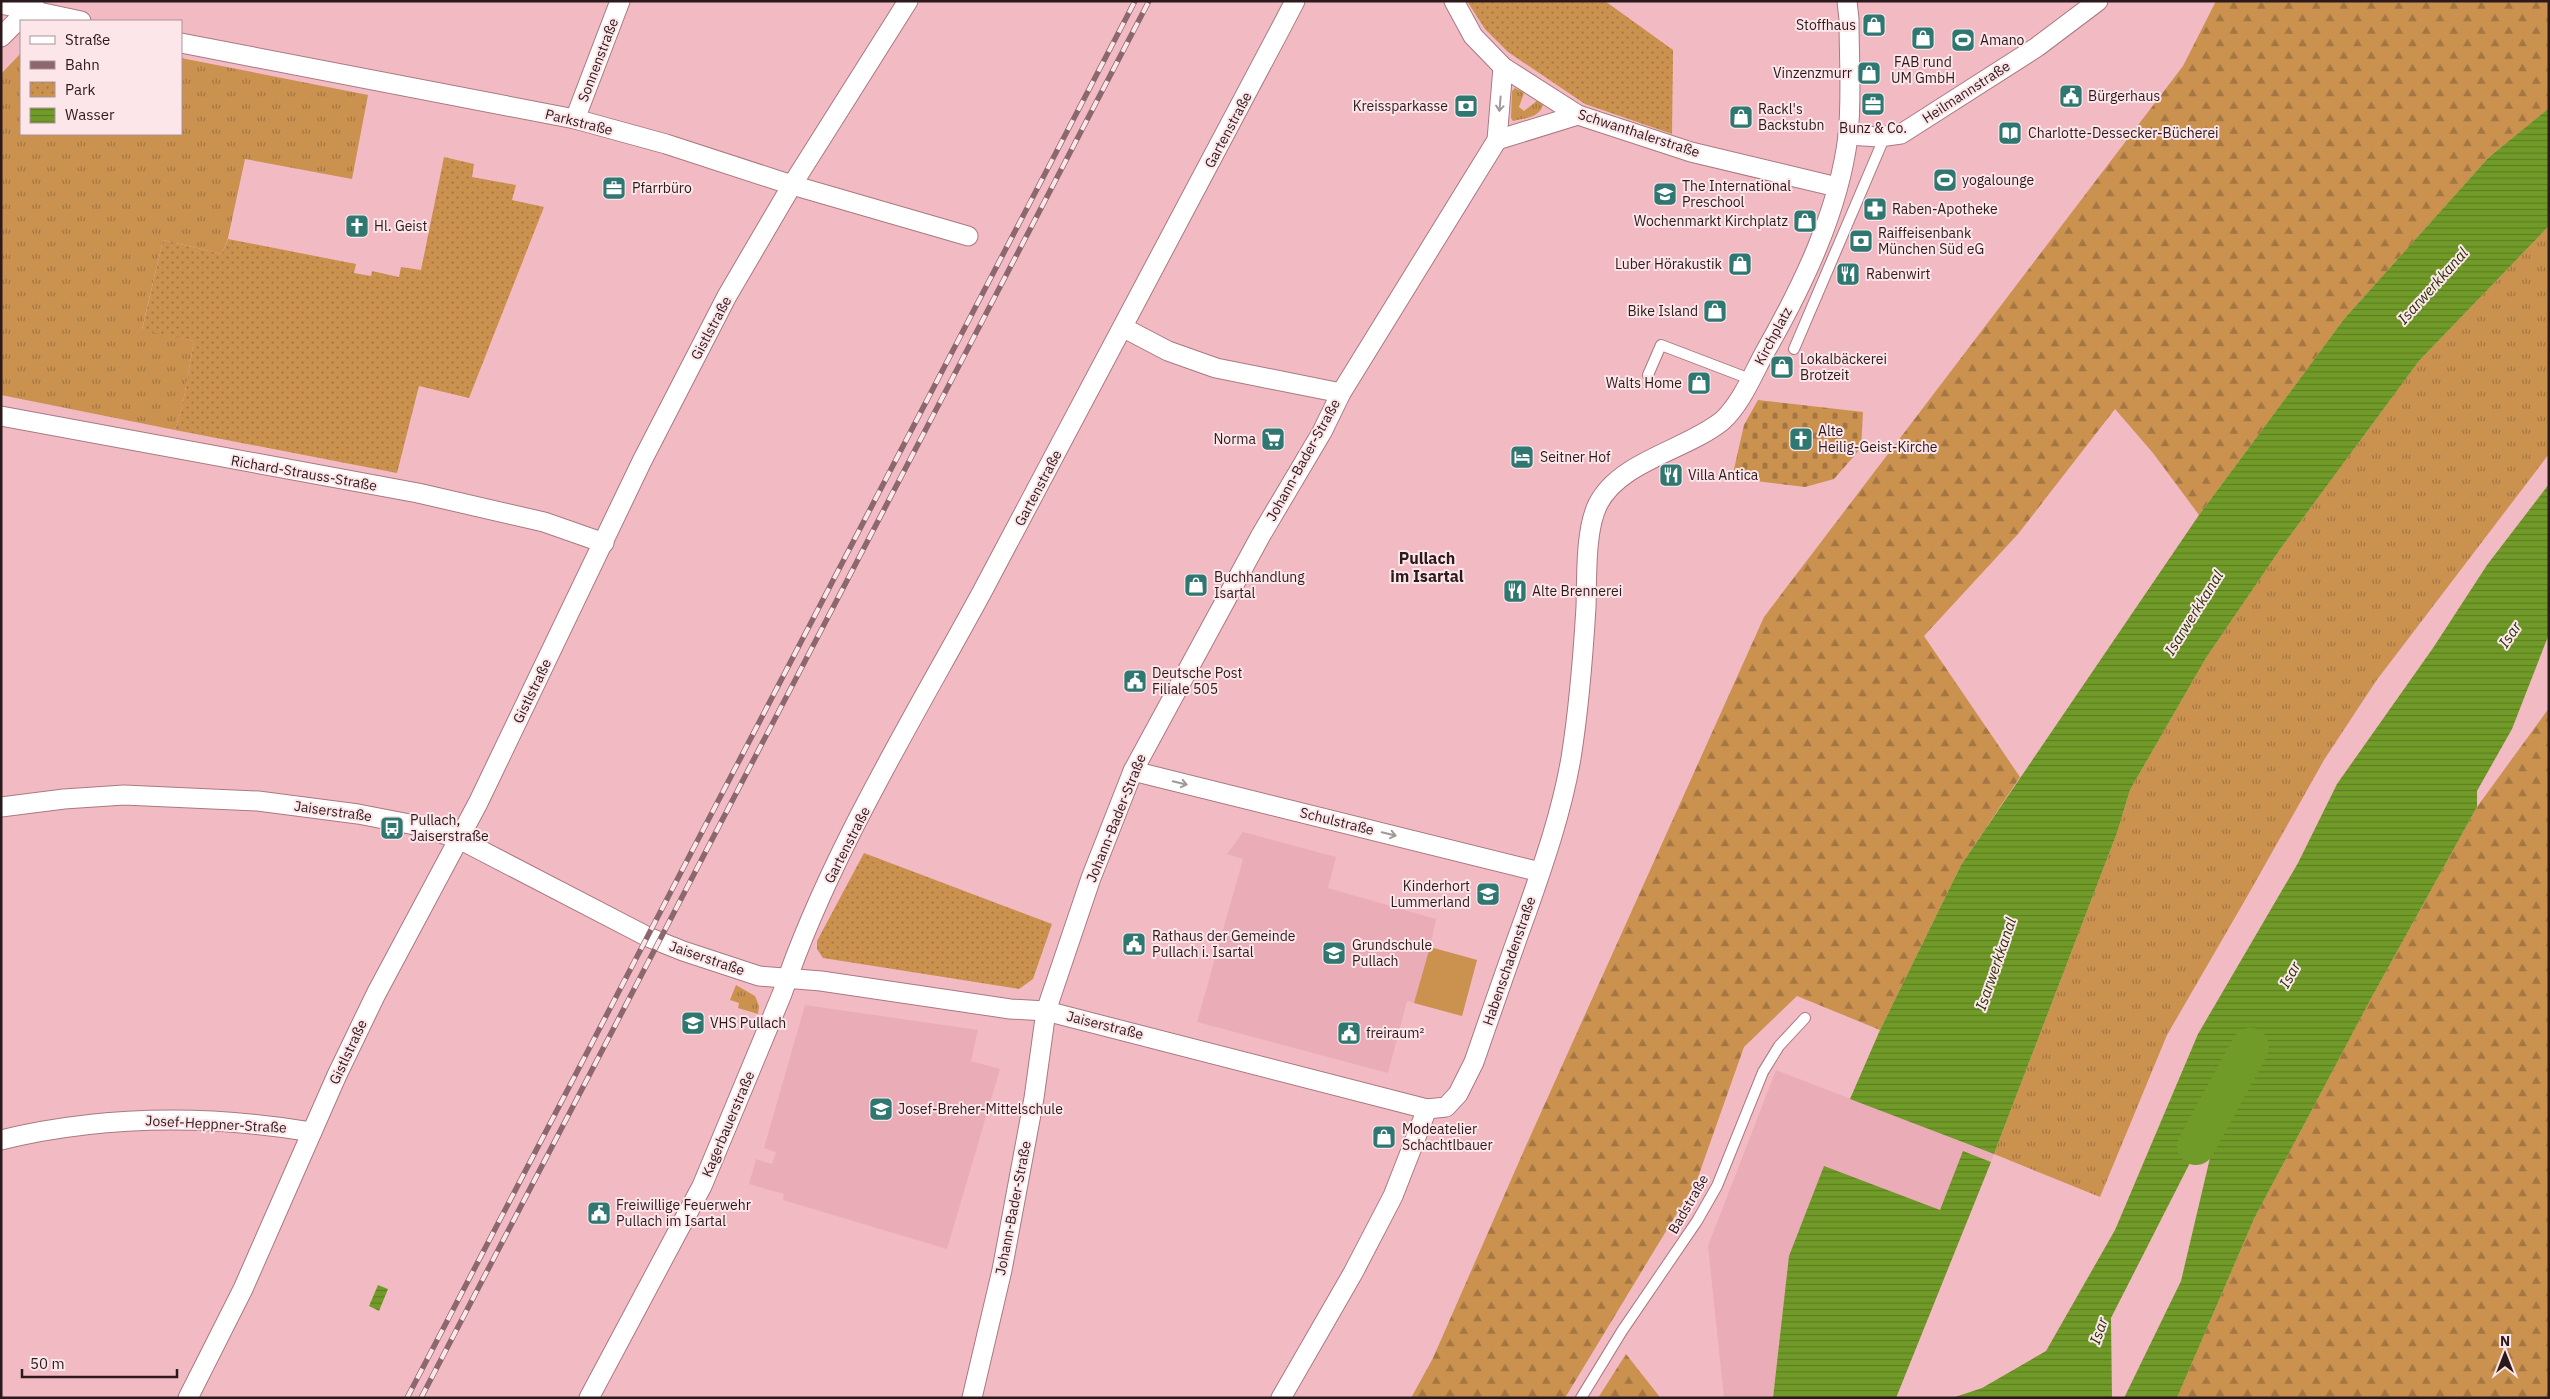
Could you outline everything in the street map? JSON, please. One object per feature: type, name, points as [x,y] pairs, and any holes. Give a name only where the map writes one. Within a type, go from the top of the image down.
[{"type":"street","name":"Sonnenstraße","points":[[575,119],[620,1]]},
{"type":"street","name":"Gistlstraße","points":[[188,1398],[243,1289],[312,1132],[376,994],[459,839],[604,543],[642,461],[721,308],[792,185],[908,1]]},
{"type":"street","name":"Gartenstraße","points":[[788,978],[792,963],[845,846],[1124,328],[1295,1]]},
{"type":"street","name":"Schwanthalerstraße","points":[[1454,1],[1473,36],[1502,67],[1578,115],[1691,152],[1837,187]]},
{"type":"street","name":"Kirchplatz","points":[[1620,478],[1708,430],[1724,419],[1750,379],[1800,284],[1823,232],[1837,187],[1848,135],[1849,19],[1847,1]]},
{"type":"street","name":"Heilmannstraße","points":[[1848,135],[1885,136],[1901,134],[2037,47],[2098,1]]},
{"type":"street","points":[[1,4],[32,6],[78,20]]},
{"type":"street","points":[[1,36],[32,6]]},
{"type":"street","name":"Parkstraße","points":[[182,43],[575,119],[666,144],[792,185],[968,236]]},
{"type":"street","name":"Johann-Bader-Straße","points":[[972,1398],[1002,1270],[1034,1098],[1046,1011],[1091,878],[1133,771],[1261,535],[1322,432],[1341,393],[1497,140],[1502,67]]},
{"type":"street","points":[[1497,140],[1578,115]]},
{"type":"street","points":[[1124,328],[1168,351],[1216,368],[1341,393]]},
{"type":"street","name":"Richard-Strauss-Straße","points":[[1,416],[418,493],[544,522],[604,543]]},
{"type":"street","name":"Habenschadenstraße","points":[[1427,1109],[1446,1107],[1458,1094],[1474,1062],[1558,817],[1571,757],[1583,654],[1590,539],[1597,506],[1607,490],[1620,478]]},
{"type":"street","name":"Schulstraße","points":[[1133,771],[1540,872]]},
{"type":"street","name":"Jaiserstraße","points":[[1,807],[64,799],[124,795],[258,801],[358,814],[420,826],[459,839],[648,937],[683,951],[759,976],[788,978],[1010,1008],[1046,1011],[1427,1109]]},
{"type":"street","name":"Kagerbauerstraße","points":[[589,1398],[702,1186],[788,978]]},
{"type":"street","points":[[1281,1398],[1353,1273],[1394,1196],[1427,1109]]},
{"type":"street","name":"Josef-Heppner-Straße","points":[[1,1140],[75,1125],[176,1119],[276,1126],[312,1132]]},
{"type":"lane","points":[[1794,348],[1885,136]]},
{"type":"lane","points":[[1648,375],[1661,345],[1750,379]]},
{"type":"lane","name":"Badstraße","points":[[1581,1398],[1622,1331],[1697,1221],[1717,1186],[1763,1072],[1779,1046],[1805,1018]]},
{"type":"shaded area","name":"Grundschule Pullach","points":[[1243,832],[1336,857],[1328,888],[1436,919],[1430,947],[1477,960],[1462,1016],[1407,1001],[1388,1073],[1197,1022],[1243,859],[1227,854]]},
{"type":"shaded area","name":"Josef-Breher-Mittelschule","points":[[805,1005],[978,1030],[971,1061],[1000,1069],[947,1249],[783,1200],[784,1194],[749,1184],[756,1159],[772,1164],[776,1152],[764,1148]]},
{"type":"shaded area","points":[[1776,1070],[1994,1154],[1896,1398],[1724,1398],[1708,1246]]},
{"type":"green space","points":[[1467,1],[1605,1],[1673,50],[1672,134],[1585,104],[1508,52],[1485,29]]},
{"type":"green space","points":[[2216,1],[2549,1],[2549,108],[2489,157],[2344,319],[2199,515],[2153,453],[2115,409],[2018,534],[1924,636],[2020,777],[1961,865],[1880,1030],[1797,996],[1744,1047],[1697,1180],[1565,1398],[1411,1398],[1433,1358],[1525,1148],[1764,617],[2183,66]]},
{"type":"green space","points":[[20,54],[20,135],[182,135],[182,58],[368,95],[352,179],[245,159],[228,238],[222,254],[163,240],[142,329],[194,341],[183,403],[175,430],[1,395],[1,74]]},
{"type":"green space","points":[[1515,88],[1524,93],[1519,107],[1524,111],[1538,100],[1543,105],[1538,113],[1531,117],[1513,121],[1511,118],[1512,91]]},
{"type":"green space","points":[[444,157],[474,164],[472,177],[516,185],[512,200],[544,207],[469,398],[419,386],[397,473],[175,430],[183,403],[194,341],[142,330],[163,240],[222,254],[228,239],[356,264],[354,273],[371,276],[372,271],[399,277],[401,267],[421,270]]},
{"type":"green space","points":[[2549,226],[2549,454],[2376,681],[2324,760],[2167,1035],[2100,1197],[1994,1154],[2117,833],[2130,790],[2206,658],[2281,548],[2419,361]]},
{"type":"green space","points":[[1758,400],[1863,412],[1861,448],[1834,479],[1805,487],[1732,478],[1744,425]]},
{"type":"green space","points":[[2549,708],[2549,1398],[2177,1398],[2254,1219],[2373,995],[2477,807]]},
{"type":"green space","points":[[864,853],[1052,924],[1033,979],[1019,989],[823,958],[817,949],[817,941]]},
{"type":"green space","points":[[1430,947],[1477,960],[1462,1016],[1414,1003]]},
{"type":"green space","points":[[736,985],[755,996],[759,1006],[758,1014],[738,1008],[739,1003],[730,1000]]},
{"type":"green space","points":[[1626,1354],[1659,1396],[1659,1398],[1598,1398]]},
{"type":"water","name":"Isarwerkkanal","points":[[2549,108],[2549,226],[2419,361],[2281,548],[2206,658],[2130,790],[2117,833],[1994,1154],[1850,1099],[1880,1030],[1961,865],[2199,515],[2344,319],[2489,157]]},
{"type":"water","points":[[2549,484],[2549,634],[2512,729],[2477,791],[2477,807],[2373,995],[2254,1219],[2177,1398],[2124,1398],[2181,1281],[2225,1094],[2111,1318],[2112,1398],[1952,1398],[1982,1388],[2046,1351],[2115,1230],[2198,1034],[2298,863],[2337,784],[2433,648],[2487,565]]},
{"type":"water","points":[[1963,1151],[1991,1162],[1896,1398],[1773,1398],[1789,1256],[1824,1166],[1940,1210]]},
{"type":"water","points":[[378,1285],[388,1289],[379,1311],[369,1306]]},
{"type":"waterway","name":"Isar","points":[[2196,1146],[2250,1047]]},
{"type":"railway","points":[[407,1398],[1135,1]]},
{"type":"railway","points":[[421,1398],[1149,1]]},
{"type":"place","name":"Stoffhaus","points":[[1874,25]]},
{"type":"place","name":"FAB rund UM GmbH","points":[[1923,38]]},
{"type":"place","name":"Amano","points":[[1963,40]]},
{"type":"place","name":"Vinzenzmurr","points":[[1869,73]]},
{"type":"place","name":"Bürgerhaus","points":[[2071,96]]},
{"type":"place","name":"Bunz & Co.","points":[[1873,104]]},
{"type":"place","name":"Kreissparkasse","points":[[1466,106]]},
{"type":"place","name":"Rackl's Backstubn","points":[[1741,117]]},
{"type":"place","name":"Charlotte-Dessecker-Bücherei","points":[[2010,133]]},
{"type":"place","name":"yogalounge","points":[[1945,180]]},
{"type":"place","name":"Pfarrbüro","points":[[614,188]]},
{"type":"place","name":"The International Preschool","points":[[1665,194]]},
{"type":"place","name":"Raben-Apotheke","points":[[1875,209]]},
{"type":"place","name":"Wochenmarkt Kirchplatz","points":[[1805,221]]},
{"type":"place","name":"Hl. Geist","points":[[357,226]]},
{"type":"place","name":"Raiffeisenbank München Süd eG","points":[[1861,241]]},
{"type":"place","name":"Luber Hörakustik","points":[[1740,264]]},
{"type":"place","name":"Rabenwirt","points":[[1848,274]]},
{"type":"place","name":"Bike Island","points":[[1715,311]]},
{"type":"place","name":"Lokalbäckerei Brotzeit","points":[[1782,367]]},
{"type":"place","name":"Walts Home","points":[[1699,383]]},
{"type":"place","name":"Norma","points":[[1273,439]]},
{"type":"place","name":"Alte Heilig-Geist-Kirche","points":[[1801,439]]},
{"type":"place","name":"Seitner Hof","points":[[1522,457]]},
{"type":"place","name":"Villa Antica","points":[[1671,475]]},
{"type":"place","name":"Buchhandlung Isartal","points":[[1196,585]]},
{"type":"place","name":"Alte Brennerei","points":[[1515,591]]},
{"type":"place","name":"Deutsche Post Filiale 505","points":[[1135,681]]},
{"type":"place","name":"Pullach, Jaiserstraße","points":[[392,828]]},
{"type":"place","name":"Kinderhort Lummerland","points":[[1488,894]]},
{"type":"place","name":"Rathaus der Gemeinde Pullach i. Isartal","points":[[1134,944]]},
{"type":"place","name":"Grundschule Pullach","points":[[1334,953]]},
{"type":"place","name":"VHS Pullach","points":[[693,1023]]},
{"type":"place","name":"freiraum²","points":[[1349,1033]]},
{"type":"place","name":"Josef-Breher-Mittelschule","points":[[881,1109]]},
{"type":"place","name":"Modeatelier Schachtlbauer","points":[[1384,1137]]},
{"type":"place","name":"Freiwillige Feuerwehr Pullach im Isartal","points":[[599,1213]]},
{"type":"district","name":"Pullach im Isartal","points":[[1427,567]]}]
